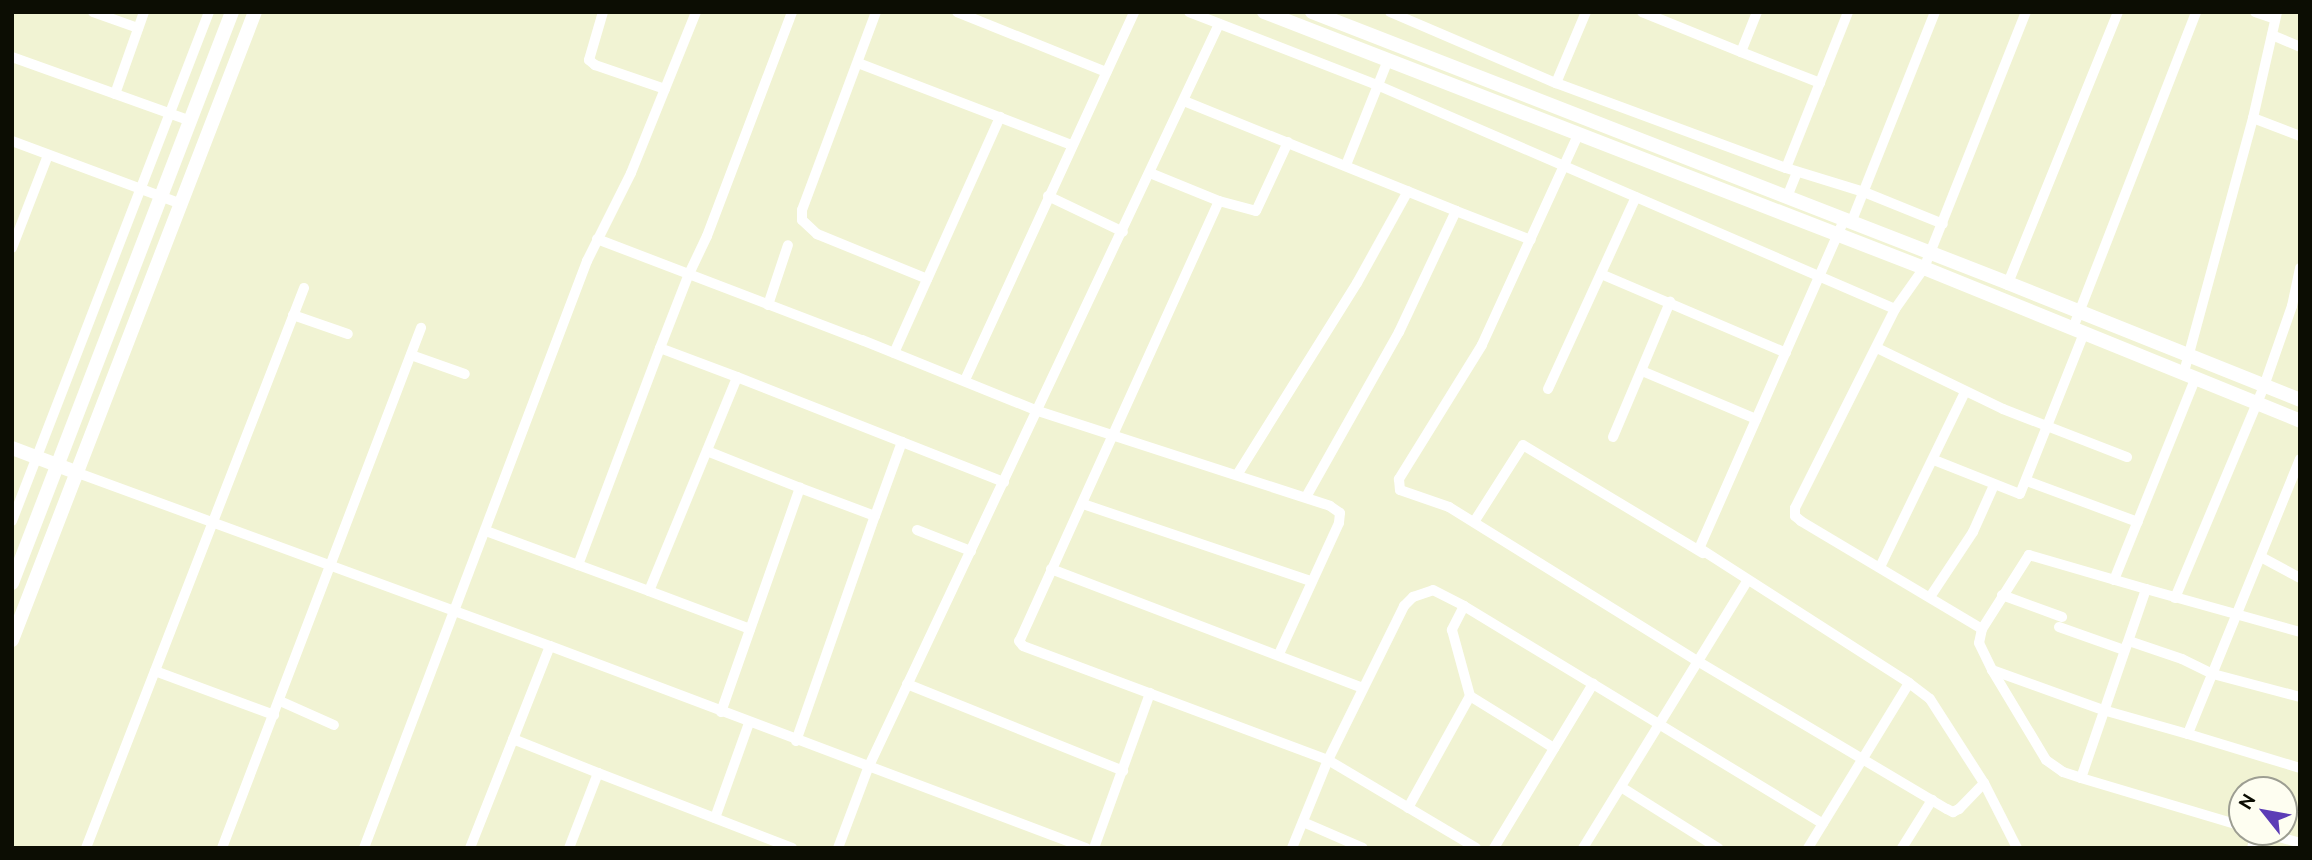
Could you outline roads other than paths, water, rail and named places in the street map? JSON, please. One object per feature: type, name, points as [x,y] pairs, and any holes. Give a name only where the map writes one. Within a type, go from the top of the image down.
[{"type":"street","points":[[93,12],[138,29]]},
{"type":"street","points":[[115,93],[144,12]]},
{"type":"street","points":[[12,522],[209,12]]},
{"type":"street","points":[[12,583],[232,12]]},
{"type":"street","points":[[12,640],[254,12]]},
{"type":"street","points":[[603,12],[589,60],[595,65],[666,89]]},
{"type":"street","points":[[364,848],[597,240],[631,173],[696,12]]},
{"type":"street","points":[[578,565],[792,12]]},
{"type":"street","points":[[876,12],[802,210],[802,220],[817,234],[927,279]]},
{"type":"street","points":[[957,12],[1106,72]]},
{"type":"street","points":[[965,380],[1134,12]]},
{"type":"street","points":[[1189,12],[1377,85],[1895,309]]},
{"type":"street","points":[[1265,12],[1924,268],[2300,421]]},
{"type":"street","points":[[1312,12],[2008,283],[2300,400]]},
{"type":"street","points":[[1390,12],[1404,14],[1556,83],[1791,170],[1864,192],[1943,224]]},
{"type":"street","points":[[1642,12],[1820,83]]},
{"type":"street","points":[[1741,52],[1757,12]]},
{"type":"street","points":[[1787,197],[1791,170],[1820,83],[1848,12]]},
{"type":"street","points":[[1703,553],[1699,548],[1820,275],[1838,236],[1864,192],[1935,12]]},
{"type":"street","points":[[1982,629],[1801,521],[1795,516],[1795,508],[1895,309],[1924,268],[2026,12]]},
{"type":"street","points":[[2008,283],[2118,12]]},
{"type":"street","points":[[1934,460],[2020,494],[2048,427],[2078,330],[2080,312],[2196,12]]},
{"type":"street","points":[[2114,580],[2138,522],[2190,374],[2189,356],[2253,118],[2276,16],[2255,12]]},
{"type":"street","points":[[1556,83],[1581,14]]},
{"type":"street","points":[[838,848],[869,768],[1219,24]]},
{"type":"street","points":[[2272,35],[2300,47]]},
{"type":"street","points":[[1410,69],[1416,53]]},
{"type":"street","points":[[12,57],[191,121]]},
{"type":"street","points":[[1346,165],[1388,60]]},
{"type":"street","points":[[858,63],[1072,145]]},
{"type":"street","points":[[1184,101],[1531,240]]},
{"type":"street","points":[[894,353],[1000,117]]},
{"type":"street","points":[[2253,118],[2300,136]]},
{"type":"street","points":[[1578,135],[1482,345],[1397,485],[1400,490],[1440,502],[1699,662],[1953,812],[1984,783]]},
{"type":"street","points":[[12,141],[181,204]]},
{"type":"street","points":[[1150,173],[1219,201],[1256,211],[1288,142]]},
{"type":"street","points":[[1654,165],[1661,148]]},
{"type":"street","points":[[12,248],[16,226],[48,155]]},
{"type":"street","points":[[1237,475],[1357,283],[1408,191]]},
{"type":"street","points":[[1048,196],[1123,232]]},
{"type":"street","points":[[1548,389],[1636,197]]},
{"type":"street","points":[[1219,201],[1019,641],[1023,646],[1328,760],[1476,848]]},
{"type":"street","points":[[1306,497],[1399,332],[1456,211]]},
{"type":"street","points":[[597,240],[965,380],[1038,411],[1306,497],[1340,513],[1339,523],[1279,654]]},
{"type":"street","points":[[768,305],[789,245]]},
{"type":"street","points":[[2175,598],[2296,307],[2300,268]]},
{"type":"street","points":[[1601,274],[1786,353]]},
{"type":"street","points":[[86,848],[304,288]]},
{"type":"street","points":[[1613,437],[1670,302]]},
{"type":"street","points":[[293,315],[348,334]]},
{"type":"street","points":[[222,848],[332,567],[421,328]]},
{"type":"street","points":[[660,348],[1004,482]]},
{"type":"street","points":[[1877,348],[1965,392],[2127,457]]},
{"type":"street","points":[[411,355],[465,374]]},
{"type":"street","points":[[1642,371],[1756,419]]},
{"type":"street","points":[[649,591],[737,377]]},
{"type":"street","points":[[1880,567],[1965,392]]},
{"type":"street","points":[[796,741],[902,442]]},
{"type":"street","points":[[1474,522],[1523,445],[1703,553],[1909,683],[1937,707],[1984,783],[2017,848]]},
{"type":"street","points":[[12,447],[1086,848]]},
{"type":"street","points":[[707,451],[875,516]]},
{"type":"street","points":[[2188,734],[2300,459]]},
{"type":"street","points":[[2027,481],[2138,522]]},
{"type":"street","points":[[1930,597],[1973,532],[1994,485]]},
{"type":"street","points":[[721,712],[800,488]]},
{"type":"street","points":[[1083,504],[1311,581]]},
{"type":"street","points":[[917,530],[971,551]]},
{"type":"street","points":[[486,531],[750,629]]},
{"type":"street","points":[[2228,822],[2052,767],[1992,670],[1979,643],[1982,629],[2029,555],[2300,632]]},
{"type":"street","points":[[2261,557],[2300,578]]},
{"type":"street","points":[[1051,569],[1362,688]]},
{"type":"street","points":[[1583,848],[1747,581]]},
{"type":"street","points":[[2081,778],[2146,589]]},
{"type":"street","points":[[1292,848],[1328,760],[1404,606],[1413,597],[1433,590],[1464,606],[1823,824]]},
{"type":"street","points":[[2003,595],[2124,650]]},
{"type":"street","points":[[1464,606],[1452,630],[1470,696],[1554,748]]},
{"type":"street","points":[[2124,650],[2129,641],[2182,659],[2213,674],[2300,697]]},
{"type":"street","points":[[470,848],[550,646]]},
{"type":"street","points":[[1992,670],[2103,710],[2300,768]]},
{"type":"street","points":[[155,671],[274,715]]},
{"type":"street","points":[[1808,848],[1909,683]]},
{"type":"street","points":[[908,684],[1123,771]]},
{"type":"street","points":[[1494,848],[1593,684]]},
{"type":"street","points":[[1094,848],[1150,693]]},
{"type":"street","points":[[1408,808],[1470,696]]},
{"type":"street","points":[[280,701],[334,724]]},
{"type":"street","points":[[715,818],[749,723]]},
{"type":"street","points":[[513,739],[792,848]]},
{"type":"street","points":[[570,847],[598,773]]},
{"type":"street","points":[[1621,788],[1718,848]]},
{"type":"street","points":[[1902,848],[1932,800]]},
{"type":"street","points":[[1303,822],[1363,848]]}]
